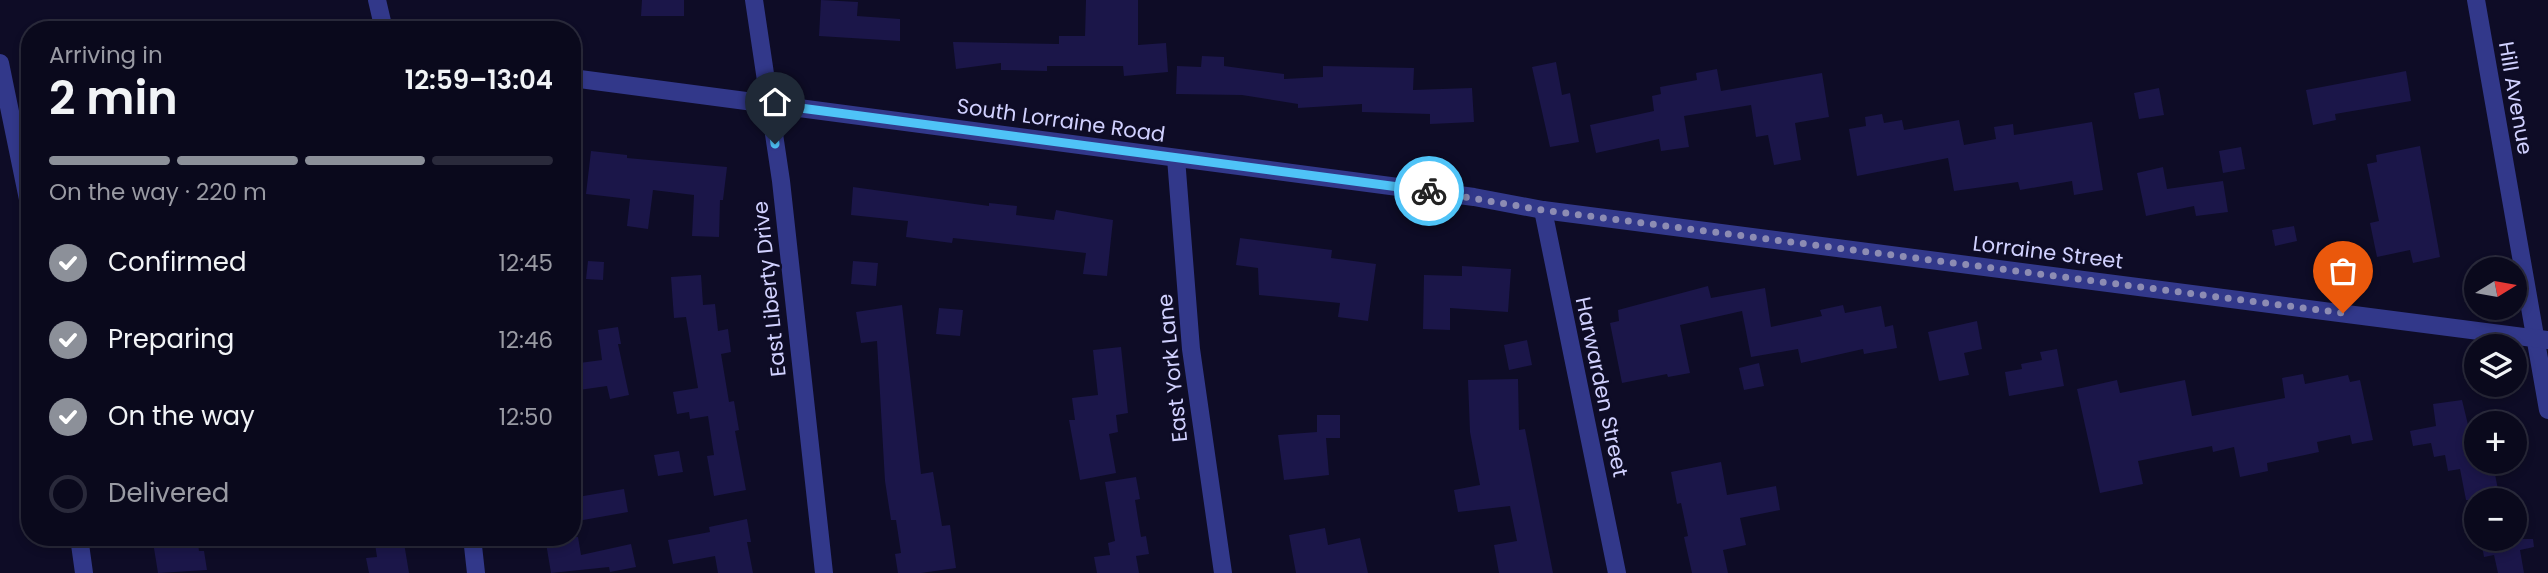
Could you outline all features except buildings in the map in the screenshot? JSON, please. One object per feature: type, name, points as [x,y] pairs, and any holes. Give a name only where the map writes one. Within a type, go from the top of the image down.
[{"type":"street","points":[[377,0],[382,21]]},
{"type":"street","name":"East Liberty Drive","points":[[754,0],[794,294],[824,573]]},
{"type":"street","name":"Hill Avenue","points":[[2476,0],[2542,339],[2548,410]]},
{"type":"street","points":[[0,63],[6,110],[21,172]]},
{"type":"street","name":"South Lorraine Road","points":[[581,79],[1474,197],[1542,210]]},
{"type":"street","name":"East York Lane","points":[[1176,158],[1191,349],[1223,573]]},
{"type":"street","name":"Lorraine Street","points":[[1542,210],[2542,339]]},
{"type":"street","name":"Harwarden Street","points":[[1542,210],[1618,573]]},
{"type":"street","points":[[80,546],[84,573]]},
{"type":"street","points":[[473,546],[476,573]]},
{"type":"way so far","points":[[1429,191],[1542,210],[2343,313]]},
{"type":"route","points":[[775,144],[770,104],[1429,191]]}]
